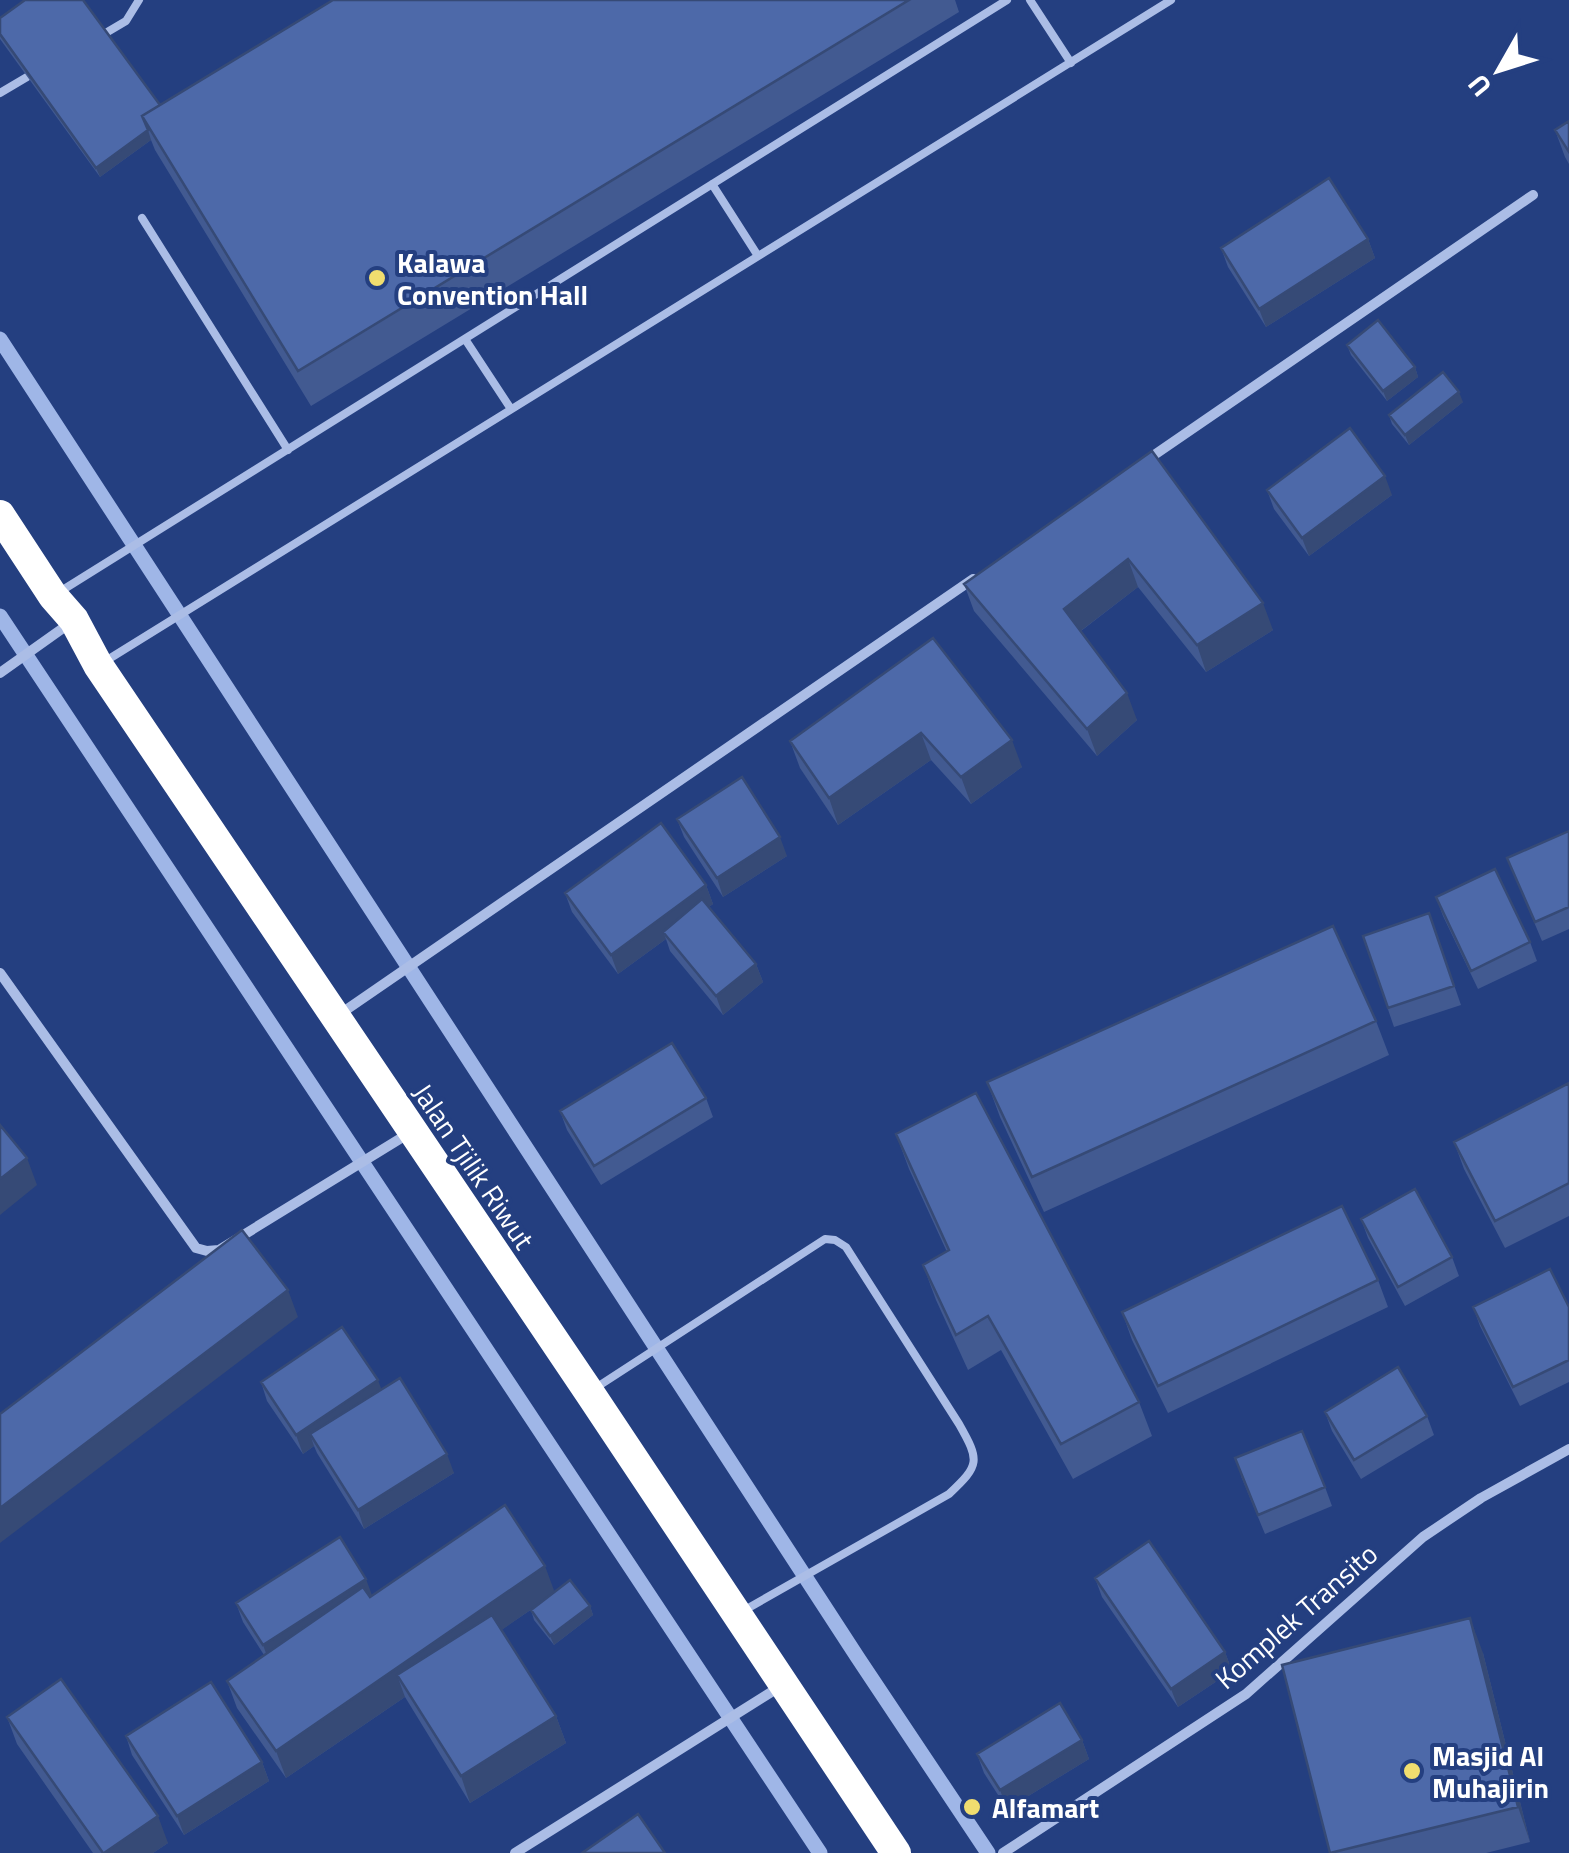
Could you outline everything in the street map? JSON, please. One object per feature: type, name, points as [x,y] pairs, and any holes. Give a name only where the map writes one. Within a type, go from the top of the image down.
[{"type":"highway","name":"Jalan Tjilik Riwut","points":[[0,515],[53,596],[74,620],[98,665],[896,1853]]},
{"type":"street","points":[[1142,464],[1533,195]]},
{"type":"street","points":[[335,1017],[979,576]]},
{"type":"street","points":[[0,673],[74,620]]},
{"type":"street","points":[[0,973],[196,1248],[206,1252],[235,1241],[412,1131]]},
{"type":"street","name":"Komplek Transito","points":[[1003,1853],[1246,1694],[1422,1537],[1481,1498],[1569,1449]]},
{"type":"street","points":[[516,1853],[784,1684]]},
{"type":"lane","points":[[104,34],[126,21],[139,0]]},
{"type":"lane","points":[[53,596],[1006,0]]},
{"type":"lane","points":[[1030,0],[1071,63]]},
{"type":"lane","points":[[98,665],[1171,0]]},
{"type":"lane","points":[[0,93],[27,77]]},
{"type":"lane","points":[[712,184],[758,256]]},
{"type":"lane","points":[[142,218],[288,450]]},
{"type":"lane","points":[[465,338],[512,409]]},
{"type":"lane","points":[[589,1392],[825,1239],[846,1247],[975,1452],[971,1473],[949,1494],[737,1614]]},
{"type":"building","points":[[25,0],[83,0],[160,105],[142,116],[148,130],[96,168],[0,34],[0,18]]},
{"type":"building","name":"Kalawa Convention Hall","points":[[333,0],[909,0],[298,371],[142,116]]},
{"type":"building","points":[[1569,121],[1569,152],[1555,130]]},
{"type":"building","points":[[1329,178],[1368,239],[1259,309],[1221,248]]},
{"type":"building","points":[[1378,320],[1415,367],[1383,391],[1347,345]]},
{"type":"building","points":[[1443,372],[1459,392],[1405,435],[1389,415]]},
{"type":"building","points":[[1350,428],[1385,476],[1302,538],[1267,490]]},
{"type":"building","points":[[1152,451],[1263,603],[1197,645],[1128,559],[1064,609],[1127,693],[1087,729],[964,584]]},
{"type":"building","points":[[933,638],[1012,740],[961,777],[921,733],[829,798],[790,741]]},
{"type":"building","points":[[742,777],[780,837],[717,878],[677,819]]},
{"type":"building","points":[[661,823],[706,885],[611,955],[565,893]]},
{"type":"building","points":[[1569,831],[1569,907],[1535,922],[1507,858]]},
{"type":"building","points":[[1495,869],[1530,942],[1471,971],[1436,897]]},
{"type":"building","points":[[702,899],[756,964],[716,996],[663,932]]},
{"type":"building","points":[[1429,913],[1454,986],[1388,1008],[1363,936]]},
{"type":"building","points":[[1333,926],[1376,1021],[1032,1177],[987,1082]]},
{"type":"building","points":[[672,1043],[706,1098],[594,1166],[560,1111]]},
{"type":"building","points":[[1569,1083],[1569,1183],[1495,1221],[1454,1142]]},
{"type":"building","points":[[976,1093],[1139,1402],[1061,1444],[988,1316],[956,1335],[923,1265],[949,1250],[896,1134]]},
{"type":"building","points":[[0,1125],[27,1158],[0,1179]]},
{"type":"building","points":[[1415,1189],[1452,1257],[1398,1287],[1361,1219]]},
{"type":"building","points":[[1342,1206],[1378,1280],[1158,1386],[1122,1312]]},
{"type":"building","points":[[242,1230],[288,1290],[0,1508],[0,1414]]},
{"type":"building","points":[[1550,1269],[1569,1307],[1569,1360],[1513,1387],[1473,1307]]},
{"type":"building","points":[[342,1327],[378,1380],[296,1435],[261,1382]]},
{"type":"building","points":[[1398,1367],[1427,1416],[1354,1460],[1325,1412]]},
{"type":"building","points":[[400,1378],[447,1454],[358,1510],[310,1434]]},
{"type":"building","points":[[1302,1431],[1325,1487],[1258,1515],[1235,1458]]},
{"type":"building","points":[[505,1505],[545,1566],[276,1751],[227,1681],[363,1587],[370,1597]]},
{"type":"building","points":[[340,1537],[366,1579],[263,1645],[236,1603]]},
{"type":"building","points":[[1149,1541],[1225,1652],[1171,1689],[1095,1578]]},
{"type":"building","points":[[570,1580],[590,1606],[550,1636],[531,1610]]},
{"type":"building","points":[[492,1615],[556,1716],[461,1776],[397,1675]]},
{"type":"building","name":"Masjid Al Muhajirin","points":[[1470,1618],[1518,1807],[1330,1853],[1282,1665]]},
{"type":"building","points":[[61,1679],[158,1816],[104,1853],[7,1717]]},
{"type":"building","points":[[211,1682],[262,1762],[177,1816],[126,1736]]},
{"type":"building","points":[[1060,1703],[1082,1740],[1000,1790],[977,1754]]},
{"type":"building","points":[[638,1814],[665,1853],[582,1853]]},
{"type":"waterway","points":[[0,339],[988,1853]]},
{"type":"waterway","points":[[0,616],[820,1853]]},
{"type":"place","name":"Kalawa Convention Hall","points":[[377,278]]},
{"type":"place","name":"Masjid Al Muhajirin","points":[[1412,1771]]},
{"type":"place","name":"Alfamart","points":[[972,1807]]}]
